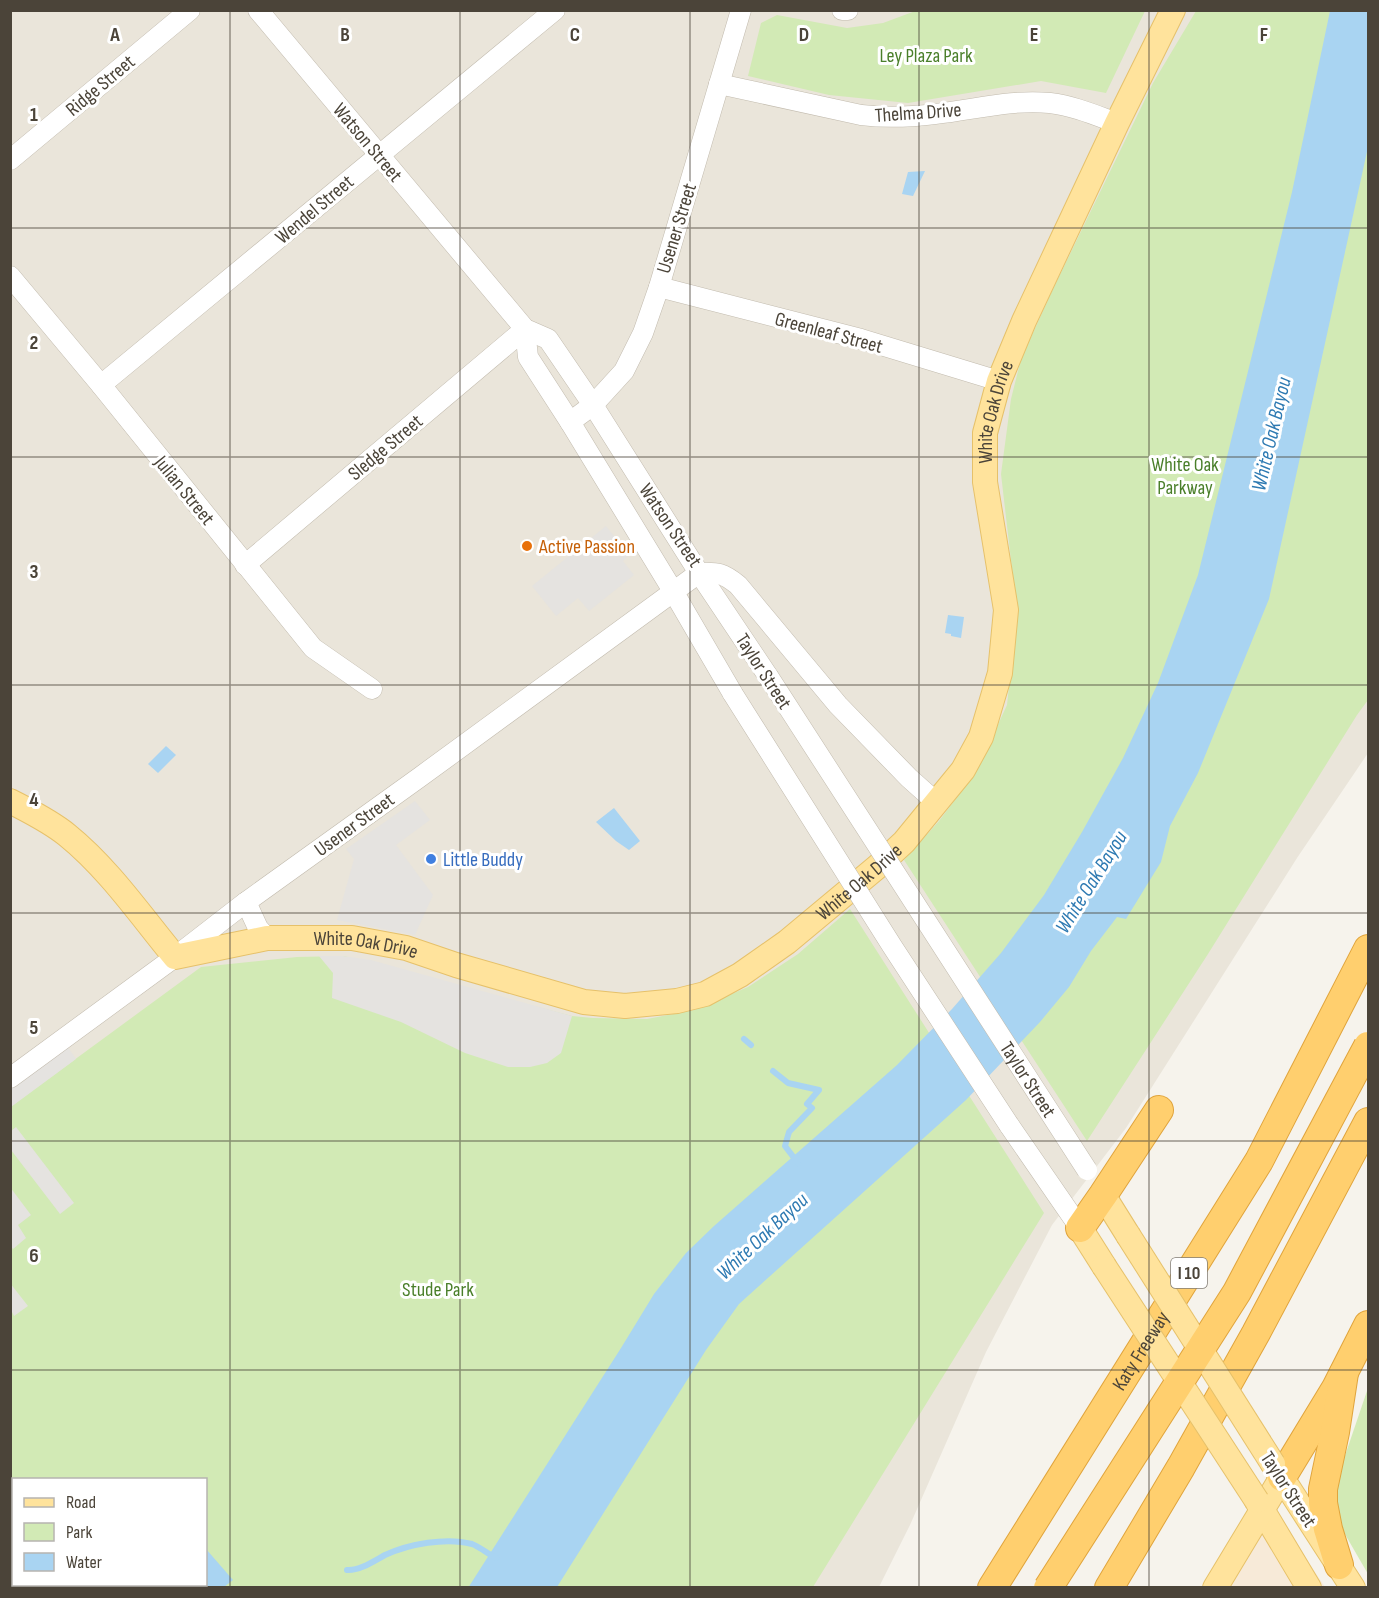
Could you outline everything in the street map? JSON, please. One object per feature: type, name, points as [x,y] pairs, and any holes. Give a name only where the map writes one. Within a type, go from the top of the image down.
[{"type":"highway","name":"Katy Freeway","points":[[992,1587],[1259,1161],[1368,949]]},
{"type":"highway","points":[[1048,1587],[1237,1292],[1368,1046]]},
{"type":"highway","points":[[1080,1228],[1159,1110]]},
{"type":"highway","points":[[1109,1587],[1181,1467],[1256,1334],[1368,1122]]},
{"type":"highway","points":[[1277,1470],[1336,1388],[1368,1325]]},
{"type":"highway","points":[[1344,1373],[1323,1488],[1323,1503],[1328,1529],[1346,1576]]},
{"type":"main road","name":"White Oak Drive","points":[[175,957],[267,938],[352,938],[406,948],[584,1002],[625,1005],[676,1001],[705,994],[740,975],[787,942],[904,842],[963,771],[981,737],[1000,673],[1006,610],[985,482],[985,433],[999,381],[1024,321],[1173,10]]},
{"type":"main road","points":[[10,801],[66,834],[89,855],[175,957]]},
{"type":"main road","name":"Taylor Street","points":[[1103,1195],[1346,1576]]},
{"type":"main road","name":"Taylor Street","points":[[1080,1228],[1259,1505],[1309,1587]]},
{"type":"main road","points":[[1215,1587],[1277,1470]]},
{"type":"street","name":"Ridge Street","points":[[10,160],[190,10]]},
{"type":"street","name":"Watson Street","points":[[258,10],[525,329],[548,339],[593,405],[699,573],[718,572],[728,576],[738,585],[838,705],[909,778],[937,802]]},
{"type":"street","name":"Wendel Street","points":[[101,385],[555,10]]},
{"type":"street","name":"Usener Street","points":[[570,422],[593,405],[624,371],[643,333],[659,287],[741,10]]},
{"type":"street","points":[[842,10],[848,10]]},
{"type":"street","name":"Thelma Drive","points":[[719,84],[861,115],[881,117],[935,114],[1020,102],[1081,109],[1117,123]]},
{"type":"street","name":"Julian Street","points":[[10,276],[313,648],[372,689]]},
{"type":"street","name":"Greenleaf Street","points":[[659,287],[861,339],[999,381]]},
{"type":"street","name":"Watson Street","points":[[525,329],[528,357],[673,591]]},
{"type":"street","name":"Sledge Street","points":[[244,565],[525,329]]},
{"type":"street","name":"Usener Street","points":[[10,1078],[246,902],[699,573]]},
{"type":"street","name":"Taylor Street","points":[[699,573],[1103,1195]]},
{"type":"street","name":"Taylor Street","points":[[673,591],[733,694],[892,946],[1009,1125],[1080,1228]]},
{"type":"street","points":[[246,902],[258,928],[267,938]]},
{"type":"shaded area","points":[[11,11],[1368,11],[1368,753],[1297,858],[1126,1128],[1052,1225],[986,1352],[910,1525],[879,1587],[11,1588]]},
{"type":"shaded area","points":[[606,526],[629,555],[623,561],[634,575],[589,611],[578,598],[556,616],[532,586]]},
{"type":"shaded area","points":[[415,801],[430,820],[396,845],[433,895],[415,935],[337,920],[354,859],[346,849]]},
{"type":"shaded area","points":[[319,956],[343,956],[371,960],[572,1016],[561,1053],[547,1063],[530,1067],[508,1067],[465,1053],[401,1022],[332,998],[333,973]]},
{"type":"shaded area","points":[[67,1046],[76,1059],[11,1107],[10,1087]]},
{"type":"shaded area","points":[[16,1127],[74,1203],[60,1214],[11,1150],[11,1131]]},
{"type":"shaded area","points":[[10,1187],[31,1215],[18,1225],[26,1238],[13,1249],[10,1245]]},
{"type":"shaded area","points":[[10,1283],[28,1306],[14,1316],[11,1310]]},
{"type":"shaded area","points":[[1273,1509],[1325,1587],[1226,1588]]},
{"type":"green space","name":"Ley Plaza Park","points":[[918,10],[1145,11],[1106,93],[1041,81],[908,103],[829,95],[748,76],[761,23],[777,15],[847,28],[883,23]]},
{"type":"green space","name":"White Oak Parkway","points":[[1196,11],[1368,11],[1368,700],[1087,1141],[904,860],[939,821],[976,772],[1007,705],[1017,612],[1001,474],[1011,399],[1021,359],[1153,83]]},
{"type":"green space","name":"Stude Park","points":[[850,909],[1044,1213],[813,1587],[11,1587],[10,1107],[201,967],[297,957],[344,956],[572,1016],[593,1018],[647,1019],[694,1010],[748,987],[798,954]]},
{"type":"green space","points":[[1368,1388],[1368,1574],[1342,1529],[1336,1509],[1335,1485]]},
{"type":"water","name":"White Oak Bayou","points":[[1330,11],[1368,11],[1368,147],[1269,599],[1198,773],[1170,826],[1161,862],[1126,919],[1117,917],[1091,951],[1069,987],[1040,1022],[966,1100],[739,1304],[706,1350],[557,1587],[468,1588],[654,1294],[686,1253],[897,1065],[952,1009],[1001,953],[1044,895],[1123,758],[1158,683],[1198,575],[1292,192]]},
{"type":"water","points":[[925,171],[913,196],[902,194],[908,172]]},
{"type":"water","points":[[948,615],[964,617],[961,638],[945,633]]},
{"type":"water","points":[[166,746],[176,755],[158,773],[148,764]]},
{"type":"water","points":[[614,808],[640,841],[629,850],[596,822]]},
{"type":"water","points":[[207,1550],[233,1580],[224,1587],[158,1587],[207,1586]]},
{"type":"waterway","points":[[744,1039],[751,1045]]},
{"type":"waterway","points":[[773,1071],[788,1083],[819,1090],[807,1104],[812,1108],[789,1132],[785,1146],[798,1163]]},
{"type":"waterway","points":[[347,1570],[361,1567],[405,1548],[451,1541],[472,1544],[496,1558]]},
{"type":"place","name":"Active Passion","points":[[527,546]]},
{"type":"place","name":"Little Buddy","points":[[431,859]]}]
